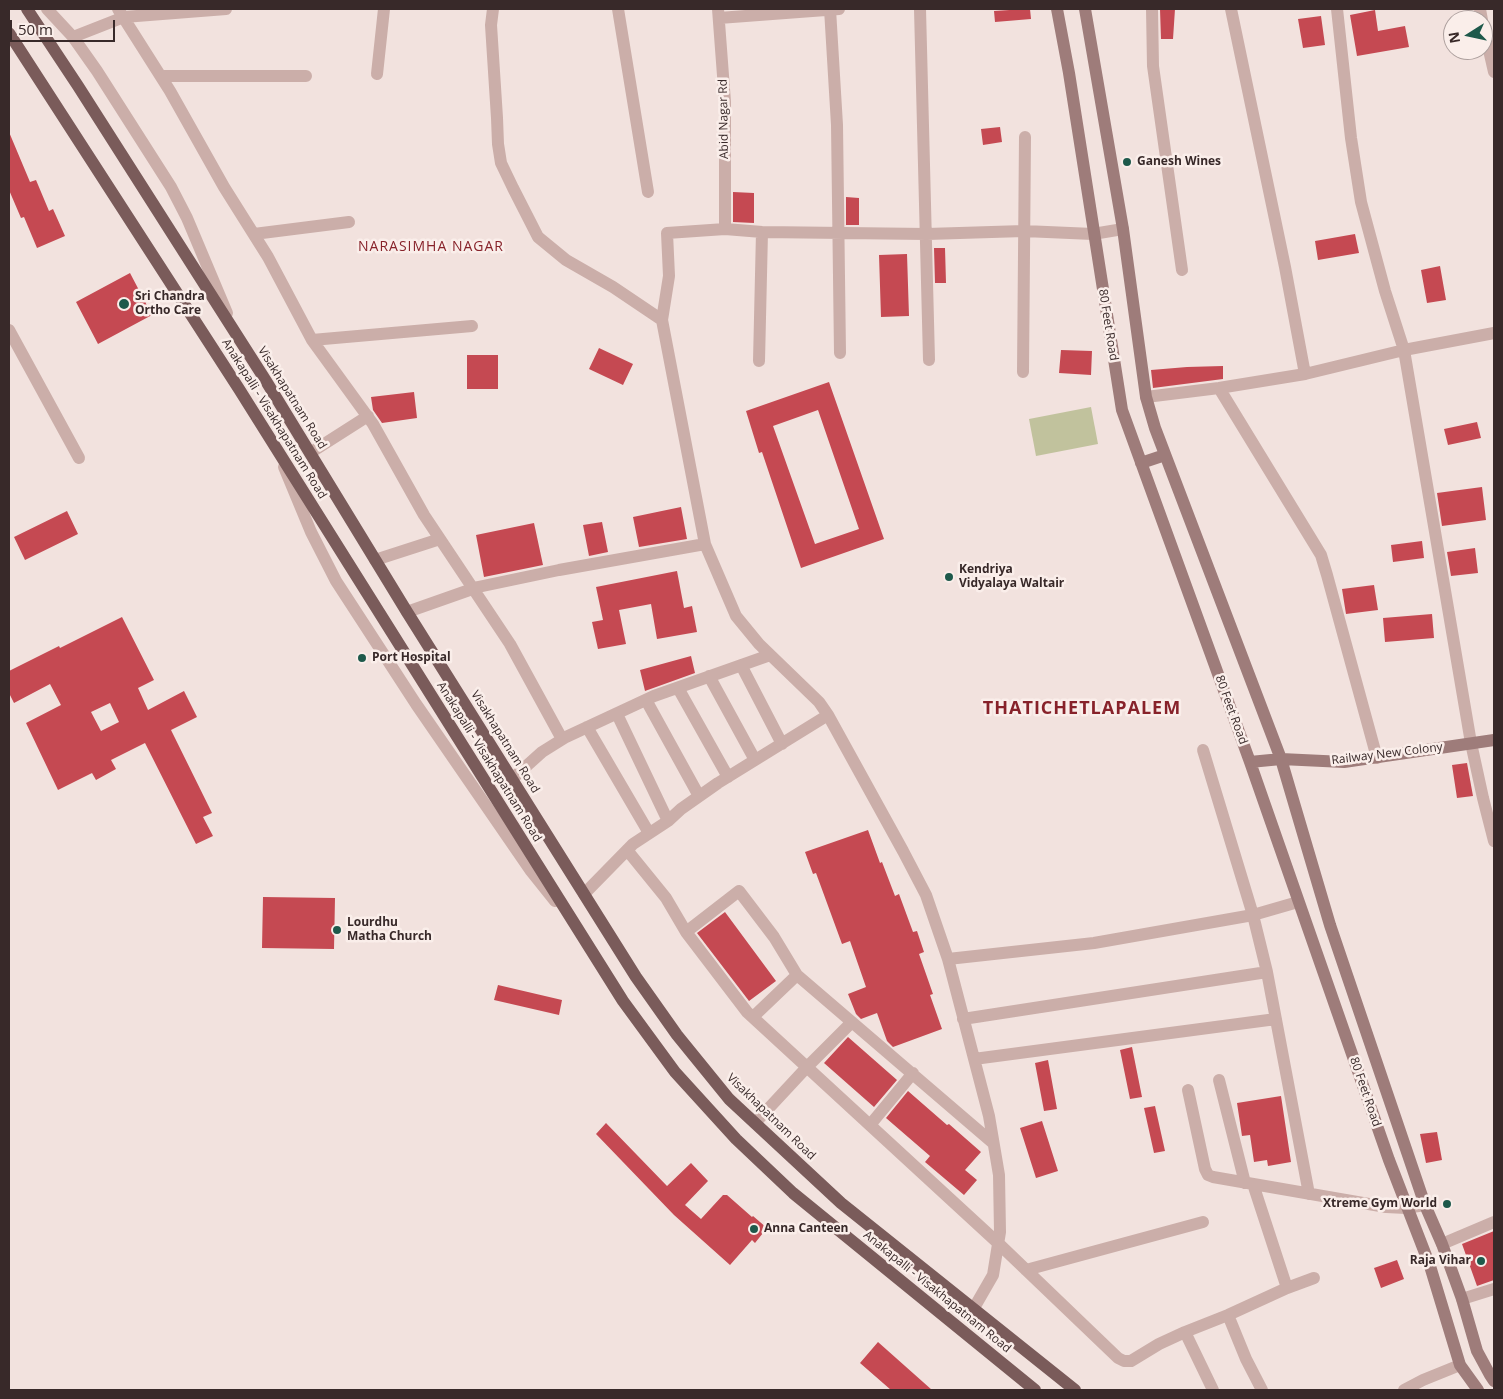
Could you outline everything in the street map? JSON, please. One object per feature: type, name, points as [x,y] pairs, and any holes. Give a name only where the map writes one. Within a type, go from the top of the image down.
[{"type":"main road","name":"Visakhapatnam Road","points":[[27,9],[236,333],[375,560],[636,977],[677,1035],[729,1098],[841,1203],[1075,1390]]},
{"type":"main road","name":"Anakapalli - Visakhapatnam Road","points":[[9,33],[232,378],[622,1001],[675,1072],[736,1139],[793,1193],[1035,1390]]},
{"type":"street","points":[[47,9],[73,38],[97,71],[171,186],[187,218],[236,333]]},
{"type":"street","points":[[73,38],[121,13],[226,9]]},
{"type":"street","points":[[377,74],[384,9]]},
{"type":"street","points":[[492,9],[491,25],[498,144],[501,163],[538,237],[566,260],[613,287],[662,320]]},
{"type":"street","points":[[618,9],[648,192]]},
{"type":"street","points":[[830,9],[837,125],[840,353]]},
{"type":"street","points":[[718,14],[839,9]]},
{"type":"street","points":[[920,9],[929,360]]},
{"type":"street","name":"80 Feet Road","points":[[1057,9],[1069,72],[1122,410],[1250,762],[1406,1208],[1430,1266],[1460,1365],[1478,1390]]},
{"type":"street","name":"80 Feet Road","points":[[1085,9],[1123,229],[1146,398],[1165,455],[1280,759],[1330,925],[1425,1205],[1442,1244],[1462,1299],[1477,1351],[1494,1381]]},
{"type":"street","points":[[1152,9],[1153,66],[1182,270]]},
{"type":"street","points":[[1231,9],[1286,267],[1305,374]]},
{"type":"street","points":[[1336,9],[1360,202],[1404,350],[1470,743],[1488,797],[1494,841]]},
{"type":"street","points":[[121,13],[224,187],[268,257],[312,340],[368,416],[424,515],[510,644],[562,739]]},
{"type":"street","name":"Abid Nagar Rd","points":[[718,14],[725,102],[725,229]]},
{"type":"street","points":[[160,76],[306,76]]},
{"type":"street","points":[[1023,372],[1025,136]]},
{"type":"street","points":[[254,234],[349,222]]},
{"type":"street","points":[[974,1308],[993,1275],[1000,1232],[999,1175],[989,1116],[948,960],[926,895],[904,851],[828,715],[819,702],[759,644],[736,616],[705,544],[662,320],[668,276],[667,233],[725,229],[762,232],[927,234],[1024,231],[1094,234],[1123,229]]},
{"type":"street","points":[[759,360],[762,232]]},
{"type":"street","points":[[312,340],[472,326]]},
{"type":"street","points":[[9,330],[79,458]]},
{"type":"street","points":[[1146,398],[1305,374],[1404,350],[1494,334]]},
{"type":"street","points":[[1219,388],[1320,555],[1327,574],[1377,758]]},
{"type":"street","points":[[310,453],[368,416]]},
{"type":"street","points":[[278,451],[308,526],[336,581],[416,704],[531,870],[582,936]]},
{"type":"street","points":[[1141,464],[1165,455]]},
{"type":"street","points":[[375,560],[440,539]]},
{"type":"street","points":[[408,612],[472,588],[559,570],[705,544]]},
{"type":"street","points":[[512,779],[542,752],[562,739],[646,700],[770,655]]},
{"type":"street","points":[[741,665],[782,744]]},
{"type":"street","points":[[709,676],[754,760]]},
{"type":"street","points":[[678,688],[728,777]]},
{"type":"street","points":[[646,700],[699,796]]},
{"type":"street","points":[[617,714],[668,821]]},
{"type":"street","points":[[584,894],[627,850],[699,796],[828,715]]},
{"type":"street","points":[[587,727],[649,833]]},
{"type":"street","name":"Railway New Colony","points":[[1250,762],[1280,759],[1344,762],[1494,740]]},
{"type":"street","points":[[1203,750],[1253,915],[1267,972],[1309,1194]]},
{"type":"street","points":[[627,850],[666,898],[686,932],[746,1012],[998,1243],[1118,1358],[1124,1361],[1131,1361],[1159,1344],[1185,1332],[1314,1278]]},
{"type":"street","points":[[686,932],[739,891],[774,937],[797,975],[993,1143]]},
{"type":"street","points":[[948,960],[1094,943],[1253,915],[1298,902]]},
{"type":"street","points":[[963,1019],[1267,972]]},
{"type":"street","points":[[753,1017],[797,975]]},
{"type":"street","points":[[974,1059],[1276,1019]]},
{"type":"street","points":[[755,1123],[852,1022]]},
{"type":"street","points":[[870,1125],[913,1073]]},
{"type":"street","points":[[1219,1080],[1249,1184],[1287,1288]]},
{"type":"street","points":[[1188,1090],[1205,1169],[1208,1175],[1249,1184],[1386,1207],[1406,1208],[1425,1205]]},
{"type":"street","points":[[1026,1270],[1203,1222]]},
{"type":"street","points":[[1442,1244],[1494,1222]]},
{"type":"street","points":[[1417,1235],[1435,1227]]},
{"type":"street","points":[[1430,1266],[1448,1260]]},
{"type":"street","points":[[1462,1299],[1494,1289]]},
{"type":"street","points":[[1228,1315],[1246,1359],[1262,1390]]},
{"type":"street","points":[[1185,1332],[1213,1390]]},
{"type":"street","points":[[1404,1390],[1460,1365]]},
{"type":"green space","points":[[1091,407],[1098,444],[1036,456],[1029,419]]},
{"type":"building","points":[[1030,9],[1031,19],[995,22],[994,11]]},
{"type":"building","points":[[1160,9],[1175,9],[1173,39],[1161,39]]},
{"type":"building","points":[[1375,10],[1378,31],[1405,26],[1409,47],[1357,56],[1350,15]]},
{"type":"building","points":[[1321,16],[1325,45],[1303,48],[1298,19]]},
{"type":"building","points":[[1000,127],[1002,142],[983,145],[981,129]]},
{"type":"building","points":[[9,132],[30,182],[36,180],[49,211],[53,209],[65,236],[37,248],[24,217],[21,218],[9,190]]},
{"type":"building","points":[[733,192],[754,193],[754,223],[733,222]]},
{"type":"building","points":[[846,197],[859,198],[859,225],[846,225]]},
{"type":"building","points":[[1355,234],[1359,253],[1318,260],[1315,241]]},
{"type":"building","points":[[934,248],[945,248],[946,283],[935,283]]},
{"type":"building","points":[[907,254],[909,316],[881,317],[879,255]]},
{"type":"building","points":[[1440,266],[1446,300],[1427,303],[1421,270]]},
{"type":"building","points":[[130,273],[152,315],[98,344],[76,302]]},
{"type":"building","points":[[599,348],[633,364],[623,385],[589,369]]},
{"type":"building","points":[[1061,350],[1092,351],[1091,375],[1059,373]]},
{"type":"building","points":[[467,355],[498,355],[498,389],[467,389]]},
{"type":"building","points":[[1223,366],[1223,379],[1153,388],[1151,370]]},
{"type":"building","points":[[829,382],[884,539],[801,568],[762,452],[759,453],[746,411]],"holes":[[[818,410],[859,529],[815,544],[773,426]]]},
{"type":"building","points":[[414,392],[417,418],[382,423],[373,410],[371,397]]},
{"type":"building","points":[[1477,422],[1481,438],[1448,445],[1444,429]]},
{"type":"building","points":[[1482,487],[1486,520],[1442,526],[1437,493]]},
{"type":"building","points":[[681,507],[687,539],[639,547],[633,517]]},
{"type":"building","points":[[67,511],[78,534],[25,560],[14,537]]},
{"type":"building","points":[[602,522],[608,552],[589,556],[583,525]]},
{"type":"building","points":[[534,523],[543,565],[484,577],[476,535]]},
{"type":"building","points":[[1422,541],[1424,558],[1393,562],[1391,545]]},
{"type":"building","points":[[1475,548],[1478,573],[1451,576],[1447,552]]},
{"type":"building","points":[[677,571],[684,608],[692,606],[697,632],[657,639],[651,604],[619,610],[626,644],[598,649],[592,622],[603,620],[596,587]]},
{"type":"building","points":[[1374,585],[1378,610],[1346,614],[1342,589]]},
{"type":"building","points":[[1432,614],[1434,638],[1385,642],[1383,618]]},
{"type":"building","points":[[122,617],[154,680],[138,688],[148,710],[184,691],[197,717],[171,730],[212,813],[203,817],[213,836],[196,844],[145,743],[111,760],[116,769],[96,780],[92,773],[58,790],[26,723],[61,705],[50,684],[14,703],[9,693],[9,671],[59,646],[60,648]],"holes":[[[110,703],[119,722],[101,731],[91,712]]]},
{"type":"building","points":[[691,656],[695,673],[645,691],[640,670]]},
{"type":"building","points":[[1467,763],[1473,796],[1457,798],[1452,765]]},
{"type":"building","points":[[868,830],[895,896],[899,894],[913,932],[917,931],[924,952],[919,954],[933,994],[930,995],[942,1029],[893,1047],[887,1041],[877,1013],[861,1019],[856,1014],[848,994],[866,987],[850,941],[842,944],[816,873],[813,874],[805,852]]},
{"type":"building","points":[[263,897],[335,898],[334,949],[262,948]]},
{"type":"building","points":[[725,912],[776,981],[749,1001],[697,933]]},
{"type":"building","points":[[498,985],[562,1000],[559,1015],[494,1000]]},
{"type":"building","points":[[848,1037],[897,1080],[874,1107],[824,1063]]},
{"type":"building","points":[[1132,1047],[1142,1097],[1130,1099],[1120,1050]]},
{"type":"building","points":[[1048,1060],[1057,1109],[1044,1111],[1035,1063]]},
{"type":"building","points":[[908,1091],[981,1152],[965,1170],[977,1180],[964,1195],[925,1162],[930,1156],[886,1118]]},
{"type":"building","points":[[1281,1096],[1291,1162],[1268,1166],[1267,1160],[1254,1162],[1250,1135],[1242,1136],[1237,1103]]},
{"type":"building","points":[[1155,1106],[1165,1151],[1154,1153],[1144,1108]]},
{"type":"building","points":[[1042,1121],[1058,1171],[1036,1178],[1020,1128]]},
{"type":"building","points":[[606,1123],[667,1186],[691,1163],[708,1181],[685,1205],[701,1219],[723,1195],[727,1195],[767,1228],[755,1243],[752,1240],[730,1265],[674,1215],[596,1134]]},
{"type":"building","points":[[1437,1132],[1442,1160],[1426,1163],[1420,1134]]},
{"type":"building","name":"Raja Vihar","points":[[1494,1231],[1494,1280],[1477,1286],[1462,1244]]},
{"type":"building","points":[[1397,1260],[1404,1279],[1381,1288],[1374,1268]]},
{"type":"building","points":[[878,1342],[932,1390],[891,1390],[860,1363]]},
{"type":"place","name":"Ganesh Wines","points":[[1127,162]]},
{"type":"place","name":"Sri Chandra Ortho Care","points":[[124,304]]},
{"type":"place","name":"Kendriya Vidyalaya Waltair","points":[[949,577]]},
{"type":"place","name":"Port Hospital","points":[[362,658]]},
{"type":"place","name":"Lourdhu Matha Church","points":[[337,930]]},
{"type":"place","name":"Xtreme Gym World","points":[[1447,1204]]},
{"type":"place","name":"Anna Canteen","points":[[754,1229]]},
{"type":"place","name":"Raja Vihar","points":[[1481,1261]]},
{"type":"district","name":"NARASIMHA NAGAR","points":[[431,247]]},
{"type":"district","name":"THATICHETLAPALEM","points":[[1082,709]]}]
